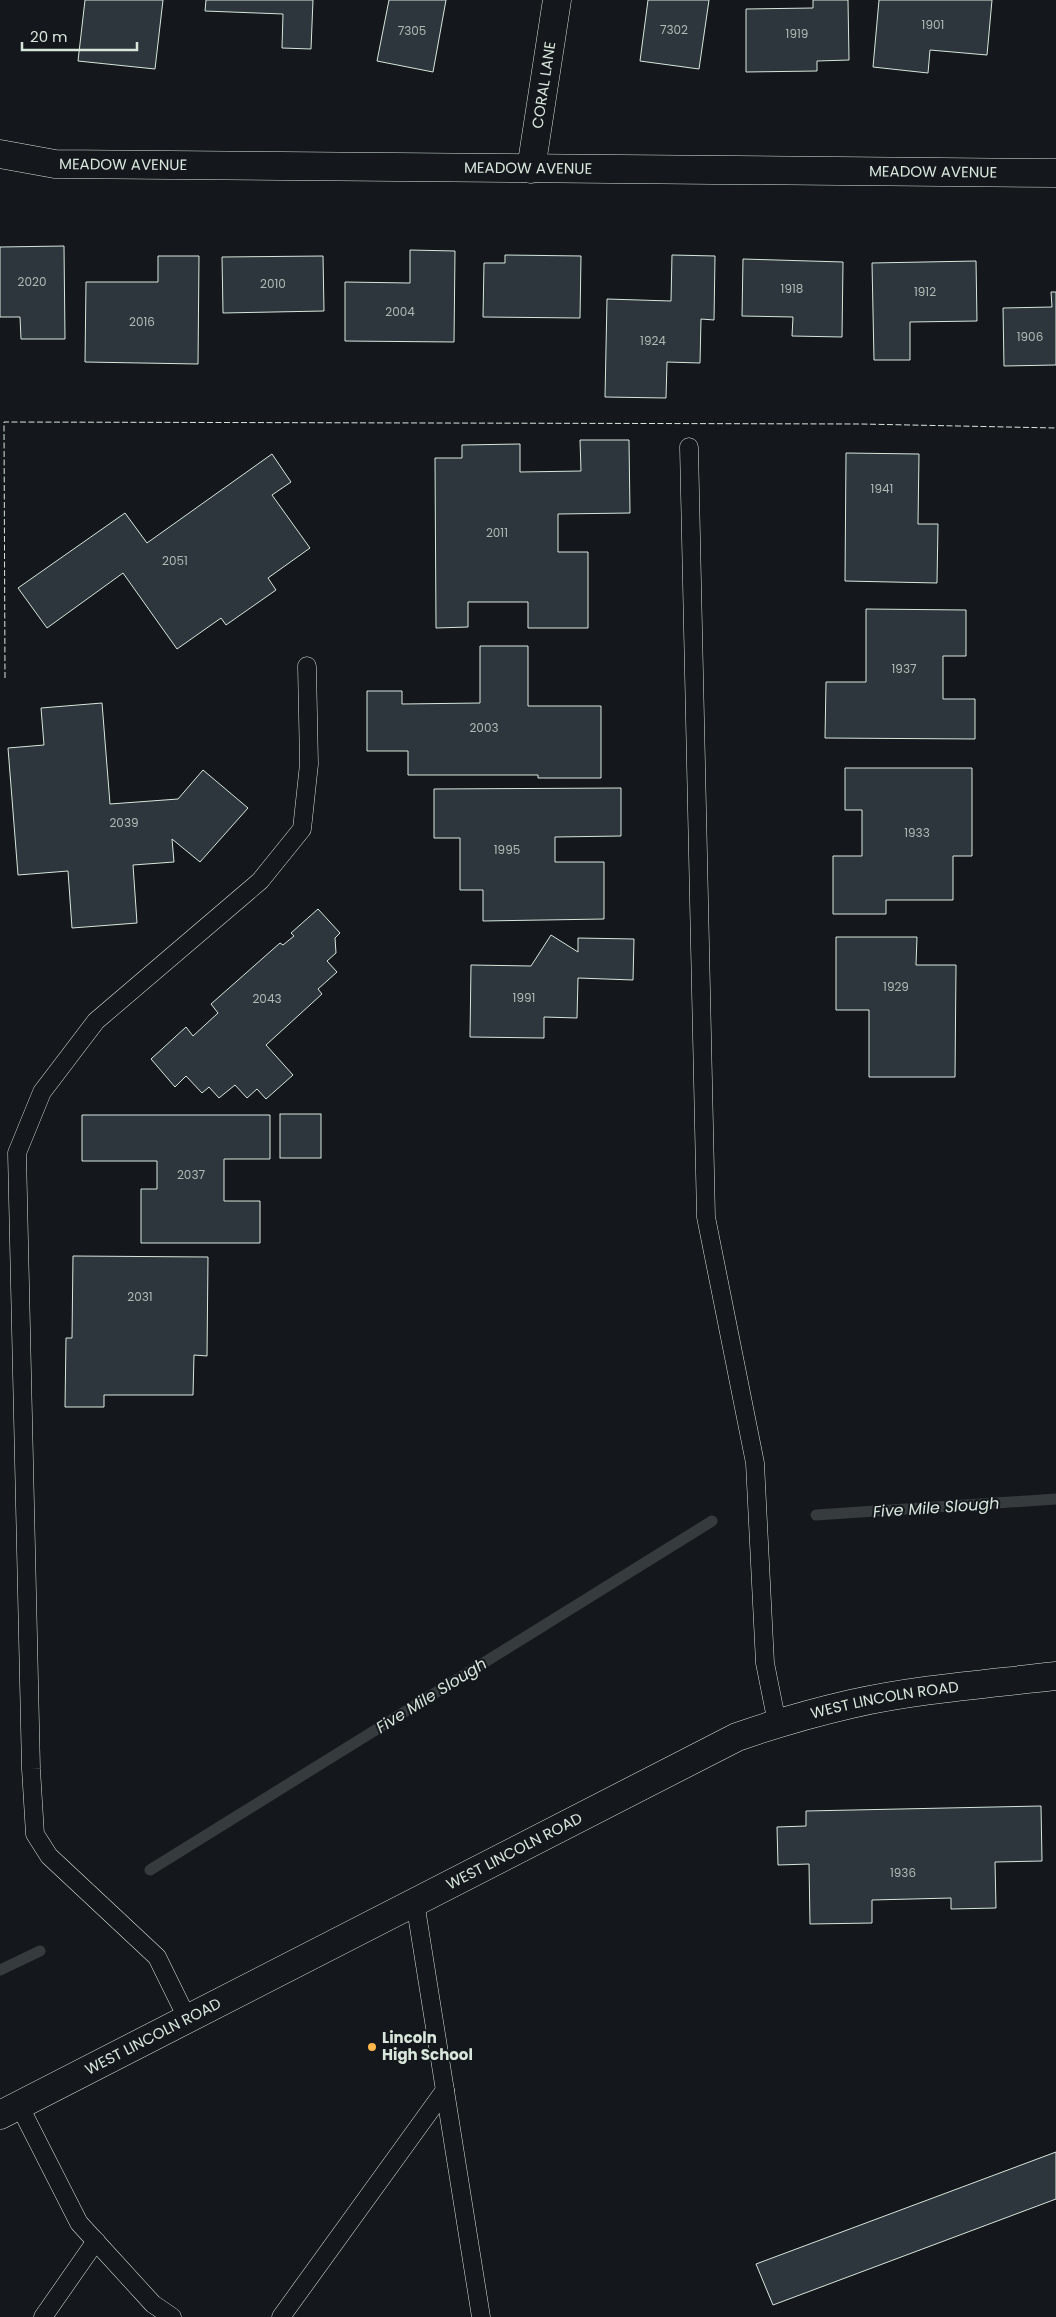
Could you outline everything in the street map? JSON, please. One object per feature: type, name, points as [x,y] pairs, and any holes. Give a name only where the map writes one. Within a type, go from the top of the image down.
[{"type":"street","name":"CORAL LANE","points":[[530,169],[557,0]]},
{"type":"street","name":"MEADOW AVENUE","points":[[0,154],[55,164],[1056,173]]},
{"type":"street","name":"WEST LINCOLN ROAD","points":[[10,2110],[737,1737],[777,1723],[852,1704],[946,1689],[1056,1676]]},
{"type":"lane","points":[[689,447],[706,1217],[755,1463],[765,1663],[777,1723]]},
{"type":"lane","points":[[188,2020],[157,1957],[49,1856],[36,1834],[31,1769],[17,1153],[42,1092],[96,1021],[260,881],[302,829],[309,764],[307,666]]},
{"type":"lane","points":[[415,1902],[482,2317]]},
{"type":"lane","points":[[281,2317],[445,2090]]},
{"type":"lane","points":[[10,2110],[79,2223],[153,2304],[172,2317]]},
{"type":"lane","points":[[43,2317],[96,2241]]},
{"type":"building","points":[[85,0],[163,0],[155,69],[78,61]]},
{"type":"building","points":[[206,0],[313,0],[311,49],[282,48],[283,14],[205,11]]},
{"type":"building","points":[[389,0],[446,0],[433,72],[377,61]]},
{"type":"building","points":[[648,0],[709,0],[699,69],[640,61]]},
{"type":"building","points":[[813,0],[848,0],[849,60],[817,61],[817,71],[746,72],[746,9],[813,8]]},
{"type":"building","points":[[879,0],[992,0],[987,55],[930,50],[928,73],[873,67]]},
{"type":"building","points":[[64,246],[65,339],[21,339],[20,317],[0,317],[0,247]]},
{"type":"building","points":[[410,250],[455,251],[454,342],[345,341],[345,282],[410,283]]},
{"type":"building","points":[[505,255],[581,256],[580,318],[483,317],[484,263],[505,263]]},
{"type":"building","points":[[672,255],[715,256],[714,320],[701,319],[700,363],[667,362],[666,398],[605,397],[607,299],[671,301]]},
{"type":"building","points":[[158,256],[199,256],[198,364],[85,362],[86,282],[158,282]]},
{"type":"building","points":[[323,256],[324,311],[223,313],[222,257]]},
{"type":"building","points":[[743,259],[843,262],[842,337],[792,336],[793,317],[742,316]]},
{"type":"building","points":[[976,261],[977,321],[910,322],[910,360],[874,360],[872,263]]},
{"type":"building","points":[[1051,292],[1056,292],[1056,365],[1004,366],[1003,308],[1052,307]]},
{"type":"building","points":[[580,440],[629,440],[630,513],[558,514],[558,552],[588,552],[588,628],[528,628],[528,602],[468,602],[468,627],[436,628],[435,458],[462,458],[462,445],[520,444],[520,472],[581,471]]},
{"type":"building","points":[[846,453],[919,454],[918,524],[938,524],[937,583],[845,581]]},
{"type":"building","points":[[272,454],[291,482],[272,495],[310,548],[268,578],[276,590],[226,625],[221,618],[177,649],[123,573],[47,628],[18,588],[125,513],[147,543]]},
{"type":"building","points":[[866,609],[966,610],[966,656],[943,656],[943,699],[975,699],[975,739],[825,738],[826,682],[866,682]]},
{"type":"building","points":[[480,646],[528,646],[528,706],[601,706],[601,778],[538,778],[538,775],[408,775],[408,751],[367,751],[367,691],[402,691],[402,704],[480,703]]},
{"type":"building","points":[[102,703],[110,804],[178,799],[203,770],[248,808],[200,862],[172,839],[174,862],[133,865],[137,923],[72,928],[68,871],[18,875],[8,748],[44,745],[41,708]]},
{"type":"building","points":[[845,768],[972,768],[972,856],[953,856],[953,900],[886,900],[886,914],[833,914],[833,856],[862,856],[862,810],[845,810]]},
{"type":"building","points":[[621,788],[621,836],[555,837],[555,862],[604,862],[604,919],[483,921],[483,890],[460,890],[460,838],[434,838],[434,789]]},
{"type":"building","points":[[318,909],[340,933],[335,938],[336,953],[327,961],[337,972],[318,989],[322,994],[266,1045],[293,1075],[266,1099],[257,1089],[247,1098],[235,1085],[219,1098],[209,1087],[202,1093],[186,1076],[175,1087],[151,1059],[186,1027],[193,1036],[218,1013],[211,1004],[280,943],[283,945],[294,936],[291,933]]},
{"type":"building","points":[[551,935],[578,952],[578,938],[634,939],[633,980],[578,978],[577,1018],[544,1017],[544,1038],[470,1037],[471,965],[531,966]]},
{"type":"building","points":[[836,937],[917,937],[916,965],[956,965],[955,1077],[869,1077],[869,1010],[836,1010]]},
{"type":"building","points":[[280,1114],[321,1114],[321,1158],[280,1158]]},
{"type":"building","points":[[82,1115],[270,1115],[270,1159],[224,1159],[224,1201],[260,1201],[260,1243],[141,1243],[141,1189],[157,1189],[157,1161],[82,1161]]},
{"type":"building","points":[[73,1256],[208,1257],[207,1356],[194,1355],[193,1395],[104,1395],[104,1407],[65,1407],[66,1338],[72,1338]]},
{"type":"building","points":[[1041,1806],[1042,1861],[995,1862],[996,1908],[951,1909],[951,1898],[872,1900],[872,1923],[810,1924],[809,1864],[778,1865],[777,1827],[806,1826],[806,1811]]},
{"type":"building","points":[[1056,2152],[1056,2199],[773,2305],[756,2264]]},
{"type":"waterway","name":"Five Mile Slough","points":[[816,1515],[1056,1499]]},
{"type":"waterway","name":"Five Mile Slough","points":[[150,1870],[712,1521]]},
{"type":"waterway","name":"Five Mile Slough","points":[[0,1970],[40,1951]]},
{"type":"fence","points":[[5,678],[4,422],[861,424],[1056,428]]},
{"type":"place","name":"Lincoln High School","points":[[372,2047]]}]
